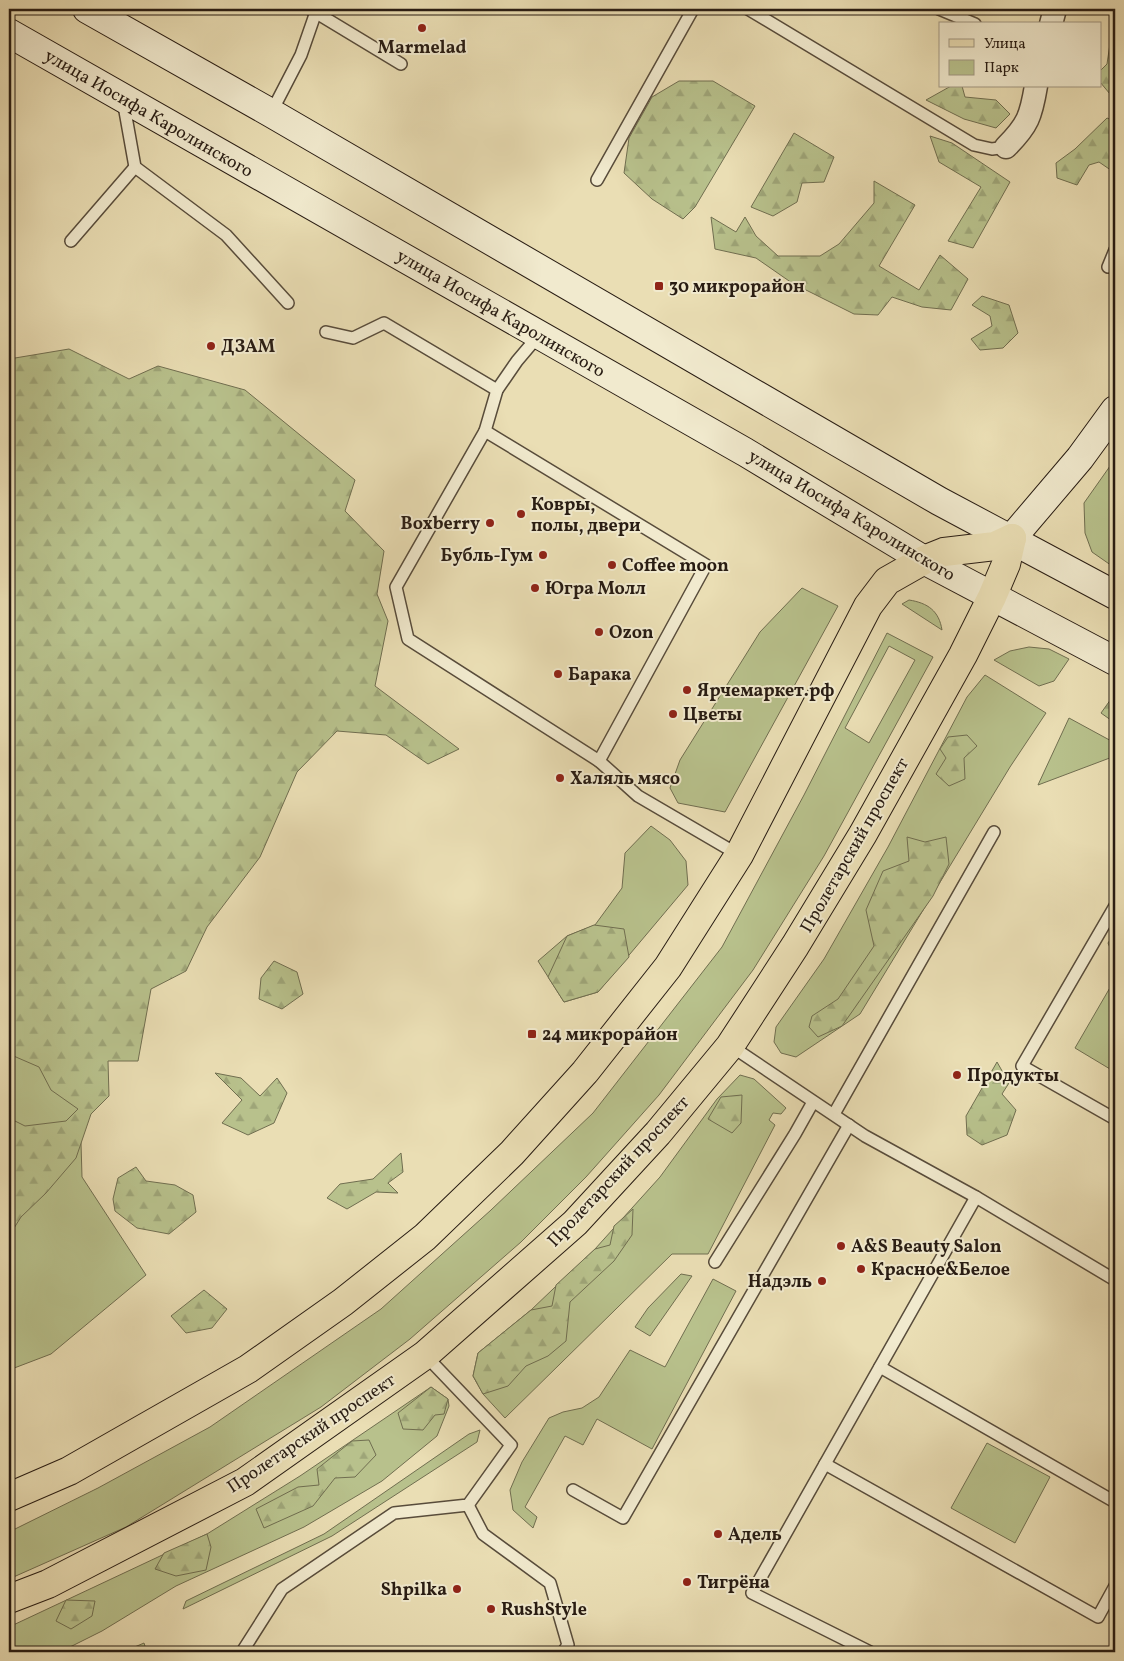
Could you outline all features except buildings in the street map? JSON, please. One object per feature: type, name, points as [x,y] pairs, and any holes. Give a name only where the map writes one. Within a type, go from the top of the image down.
[{"type":"main road","points":[[87,9],[271,113],[873,464],[1115,595]]},
{"type":"main road","name":"улица Иосифа Каролинского","points":[[11,40],[122,97],[745,452],[924,560],[1115,661]]},
{"type":"main road","name":"Пролетарский проспект","points":[[9,1497],[69,1471],[248,1369],[343,1302],[426,1237],[512,1153],[585,1072],[668,967],[738,855],[868,606],[887,580],[924,560],[944,552],[995,546],[1012,538],[1080,458],[1115,410]]},
{"type":"main road","name":"Пролетарский проспект","points":[[9,1599],[48,1584],[244,1482],[425,1355],[575,1222],[658,1132],[730,1046],[864,834],[963,655],[992,597],[1006,564],[1012,538]]},
{"type":"street","points":[[1052,22],[1055,9]]},
{"type":"street","points":[[1006,147],[1020,133],[1031,115],[1036,88]]},
{"type":"lane","points":[[596,180],[693,9]]},
{"type":"lane","points":[[748,9],[974,145],[992,149],[1006,147]]},
{"type":"lane","points":[[939,9],[970,22]]},
{"type":"lane","points":[[271,113],[301,55],[314,10],[401,64]]},
{"type":"lane","points":[[122,97],[135,167],[226,236],[288,303]]},
{"type":"lane","points":[[71,241],[135,167]]},
{"type":"lane","points":[[1108,267],[1115,250]]},
{"type":"lane","points":[[326,332],[353,338],[384,323],[497,390]]},
{"type":"lane","points":[[539,335],[517,361],[497,390],[485,431],[396,588],[408,639],[599,761],[638,796],[738,855]]},
{"type":"lane","points":[[485,431],[706,564],[599,761]]},
{"type":"lane","points":[[834,1114],[994,832]]},
{"type":"lane","points":[[1115,906],[1022,1066],[1115,1118]]},
{"type":"lane","points":[[730,1046],[849,1125],[976,1197],[1115,1280]]},
{"type":"lane","points":[[715,1262],[813,1102]]},
{"type":"lane","points":[[573,1490],[623,1518],[849,1125]]},
{"type":"lane","points":[[870,1652],[752,1593],[976,1197]]},
{"type":"lane","points":[[242,1652],[282,1590],[394,1512],[468,1505],[511,1445],[425,1355]]},
{"type":"lane","points":[[880,1367],[1115,1502]]},
{"type":"lane","points":[[825,1464],[1098,1617],[1115,1586]]},
{"type":"lane","points":[[468,1505],[483,1534],[550,1583],[568,1645],[563,1652]]},
{"type":"green space","points":[[1115,36],[1115,97],[1102,84],[1102,69],[1107,64],[1111,37]]},
{"type":"green space","points":[[679,81],[713,81],[755,106],[695,207],[683,219],[652,199],[624,173],[629,138],[652,97]]},
{"type":"green space","points":[[947,88],[963,88],[965,97],[996,100],[1010,114],[996,128],[964,119],[926,100]]},
{"type":"green space","points":[[1107,118],[1115,121],[1115,173],[1099,162],[1089,165],[1077,185],[1057,178],[1056,163],[1075,149]]},
{"type":"green space","points":[[794,133],[834,157],[824,182],[802,183],[797,202],[773,216],[751,207]]},
{"type":"green space","points":[[930,136],[952,143],[1010,182],[973,248],[948,241],[981,187],[939,162]]},
{"type":"green space","points":[[874,181],[915,205],[879,266],[919,290],[940,255],[968,279],[951,310],[922,307],[892,297],[878,315],[854,314],[792,283],[756,258],[715,249],[711,217],[736,232],[745,217],[756,236],[778,256],[820,256],[839,244],[874,203]]},
{"type":"green space","points":[[982,296],[1009,305],[1018,333],[1003,348],[980,350],[971,339],[992,326],[990,316],[972,305]]},
{"type":"green space","points":[[69,349],[129,379],[158,366],[245,390],[355,480],[345,511],[384,551],[377,594],[388,621],[375,686],[459,749],[428,764],[386,735],[337,731],[297,772],[260,857],[207,927],[186,971],[151,989],[138,1061],[108,1061],[109,1096],[91,1114],[76,1158],[46,1193],[21,1217],[9,1236],[9,1118],[25,1126],[66,1121],[78,1109],[51,1090],[39,1067],[9,1054],[9,359]]},
{"type":"green space","points":[[1115,459],[1115,568],[1092,552],[1085,533],[1084,503]]},
{"type":"green space","points":[[802,588],[838,606],[725,812],[678,803],[670,788],[680,760],[760,632]]},
{"type":"green space","points":[[909,600],[922,603],[932,609],[941,623],[942,630],[902,604]]},
{"type":"green space","points":[[887,633],[933,657],[824,856],[753,970],[659,1095],[586,1177],[521,1242],[410,1339],[321,1407],[126,1527],[9,1579],[9,1532],[98,1488],[210,1427],[381,1309],[491,1210],[593,1113],[722,947],[804,795]],"holes":[[[889,646],[915,660],[869,743],[845,728]]]},
{"type":"green space","points":[[1029,647],[1049,649],[1069,659],[1054,681],[1039,686],[994,660],[1010,651]]},
{"type":"green space","points":[[985,675],[1046,713],[1010,767],[860,1014],[796,1057],[781,1053],[774,1042],[776,1027],[824,959],[888,847],[967,697]]},
{"type":"green space","points":[[1111,699],[1115,701],[1115,723],[1101,713]]},
{"type":"green space","points":[[1069,718],[1115,743],[1115,756],[1038,785]]},
{"type":"green space","points":[[967,735],[977,746],[964,758],[965,779],[949,786],[936,774],[946,758],[940,749],[948,737]]},
{"type":"green space","points":[[651,826],[670,840],[686,861],[688,885],[598,992],[564,1002],[538,961],[567,936],[595,925],[622,888],[625,853]]},
{"type":"green space","points":[[907,837],[925,842],[946,837],[949,864],[933,896],[842,1026],[818,1037],[809,1027],[812,1016],[838,999],[874,946],[866,910],[883,871],[909,861]]},
{"type":"green space","points":[[594,925],[624,929],[629,957],[598,992],[564,1002],[548,977],[567,936]]},
{"type":"green space","points":[[1115,932],[1115,960],[1108,943]]},
{"type":"green space","points":[[274,961],[297,972],[303,994],[282,1009],[259,999],[261,978]]},
{"type":"green space","points":[[1115,979],[1115,1072],[1075,1048]]},
{"type":"green space","points":[[9,1039],[79,1075],[82,1177],[146,1275],[51,1354],[9,1370]]},
{"type":"green space","points":[[997,1062],[1009,1083],[1002,1094],[1016,1110],[1007,1135],[982,1145],[967,1135],[966,1116]]},
{"type":"green space","points":[[215,1073],[241,1078],[260,1096],[277,1078],[287,1093],[274,1123],[248,1135],[222,1123],[242,1100]]},
{"type":"green space","points":[[740,1075],[754,1079],[786,1108],[781,1114],[773,1113],[769,1120],[775,1125],[708,1254],[672,1254],[505,1418],[483,1394],[473,1376],[478,1353],[531,1310],[595,1249],[660,1177],[717,1099]]},
{"type":"green space","points":[[742,1095],[741,1123],[732,1133],[708,1119],[721,1097]]},
{"type":"green space","points":[[401,1153],[403,1172],[388,1183],[398,1193],[376,1192],[347,1209],[327,1198],[340,1184],[373,1179]]},
{"type":"green space","points":[[136,1167],[146,1181],[175,1185],[193,1195],[196,1212],[169,1234],[137,1228],[115,1211],[113,1199],[118,1178]]},
{"type":"green space","points":[[633,1209],[632,1235],[614,1261],[570,1302],[566,1341],[548,1356],[526,1366],[508,1386],[483,1394],[473,1376],[478,1353],[531,1310],[552,1306],[556,1285],[595,1249],[610,1245],[614,1226]]},
{"type":"green space","points":[[681,1274],[692,1276],[650,1336],[635,1327],[648,1308]]},
{"type":"green space","points":[[713,1279],[736,1291],[652,1449],[597,1419],[583,1445],[565,1436],[525,1507],[537,1517],[533,1528],[513,1510],[510,1490],[522,1462],[549,1418],[563,1412],[582,1408],[599,1397],[630,1350],[665,1367]]},
{"type":"green space","points":[[204,1290],[227,1309],[212,1328],[186,1333],[171,1316]]},
{"type":"green space","points":[[431,1387],[448,1399],[449,1406],[437,1436],[382,1481],[304,1527],[176,1586],[102,1631],[60,1652],[9,1652],[9,1627],[207,1534],[300,1476]]},
{"type":"green space","points":[[431,1387],[448,1399],[444,1414],[435,1415],[423,1430],[403,1429],[398,1413]]},
{"type":"green space","points":[[480,1430],[477,1442],[332,1536],[183,1609],[186,1601],[324,1534],[469,1434]]},
{"type":"green space","points":[[369,1440],[376,1455],[355,1477],[335,1478],[313,1506],[264,1528],[256,1509],[298,1487],[319,1485],[317,1469],[352,1441]]},
{"type":"green space","points":[[987,1443],[1050,1477],[1015,1543],[951,1508]]},
{"type":"green space","points":[[207,1534],[211,1547],[206,1570],[176,1576],[155,1569],[164,1553]]},
{"type":"green space","points":[[66,1600],[95,1601],[92,1616],[71,1629],[56,1621]]},
{"type":"green space","points":[[144,1643],[147,1652],[123,1652]]},
{"type":"place","name":"Marmelad","points":[[422,28]]},
{"type":"place","name":"30 микрорайон","points":[[659,286]]},
{"type":"place","name":"ДЗАМ","points":[[211,346]]},
{"type":"place","name":"Ковры, полы, двери","points":[[521,514]]},
{"type":"place","name":"Boxberry","points":[[490,523]]},
{"type":"place","name":"Бубль-Гум","points":[[543,555]]},
{"type":"place","name":"Coffee moon","points":[[612,565]]},
{"type":"place","name":"Югра Молл","points":[[535,588]]},
{"type":"place","name":"Ozon","points":[[599,632]]},
{"type":"place","name":"Барака","points":[[558,674]]},
{"type":"place","name":"Ярчемаркет.рф","points":[[687,690]]},
{"type":"place","name":"Цветы","points":[[673,714]]},
{"type":"place","name":"Халяль мясо","points":[[560,778]]},
{"type":"place","name":"24 микрорайон","points":[[532,1034]]},
{"type":"place","name":"Продукты","points":[[957,1075]]},
{"type":"place","name":"A&S Beauty Salon","points":[[841,1246]]},
{"type":"place","name":"Красное&Белое","points":[[861,1269]]},
{"type":"place","name":"Надэль","points":[[822,1281]]},
{"type":"place","name":"Адель","points":[[718,1534]]},
{"type":"place","name":"Тигрёна","points":[[687,1582]]},
{"type":"place","name":"Shpilka","points":[[457,1589]]},
{"type":"place","name":"RushStyle","points":[[491,1609]]}]
